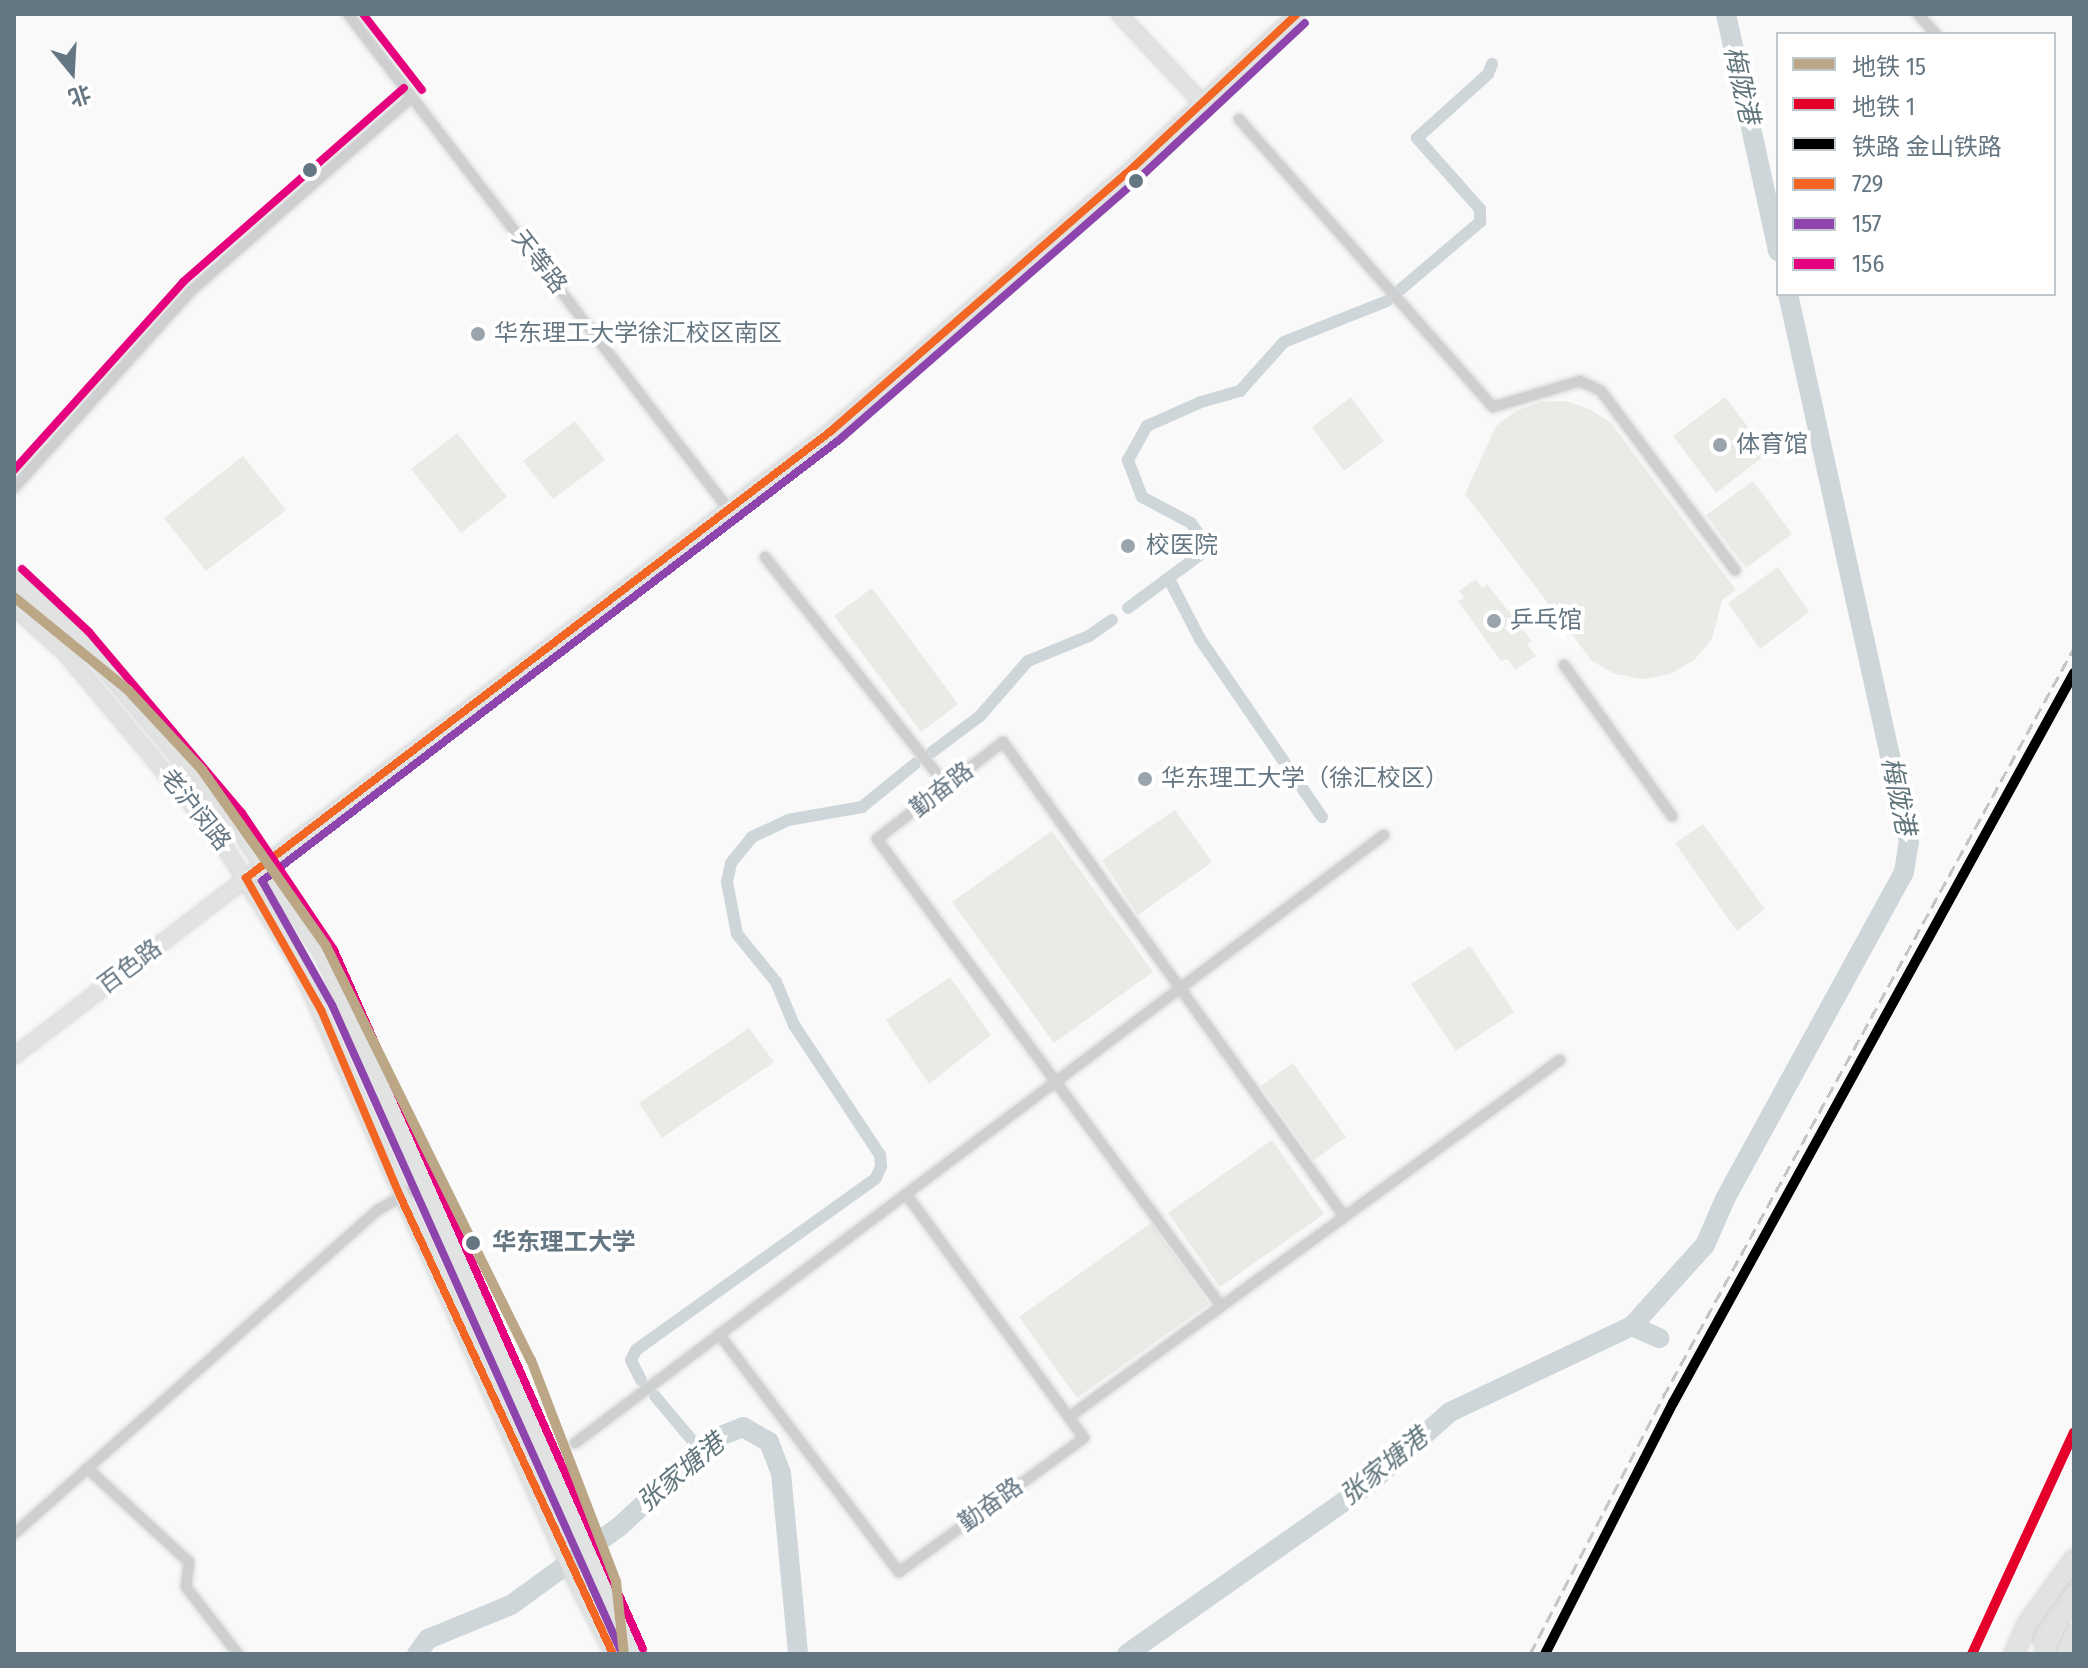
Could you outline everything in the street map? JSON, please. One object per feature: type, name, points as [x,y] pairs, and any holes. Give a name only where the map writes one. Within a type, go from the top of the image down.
[{"type":"highway","points":[[2012,1654],[2028,1623],[2074,1557]]},
{"type":"highway","points":[[2040,1649],[2074,1588]]},
{"type":"highway","points":[[2065,1654],[2074,1635]]},
{"type":"main road","points":[[1119,14],[1202,103]]},
{"type":"main road","name":"百色路","points":[[14,1056],[729,510],[915,361],[1297,14]]},
{"type":"main road","name":"老沪闵路","points":[[14,578],[80,640],[264,864],[330,970],[422,1185],[632,1654]]},
{"type":"main road","name":"老沪闵路","points":[[14,607],[65,653],[246,878],[321,1010],[400,1196],[610,1651]]},
{"type":"main road","points":[[2040,1649],[2074,1557]]},
{"type":"main road","points":[[2040,1649],[2074,1576]]},
{"type":"street","name":"天等路","points":[[348,14],[729,510]]},
{"type":"street","points":[[1918,14],[1934,32]]},
{"type":"street","points":[[14,488],[191,291],[412,97]]},
{"type":"street","points":[[1239,119],[1493,407],[1580,381],[1601,391],[1735,570]]},
{"type":"street","points":[[765,557],[947,787]]},
{"type":"street","points":[[1564,665],[1672,816]]},
{"type":"street","name":"勤奋路","points":[[1221,1306],[877,839],[1003,742],[1183,986],[1344,1216]]},
{"type":"street","points":[[575,1443],[1384,835]]},
{"type":"street","points":[[906,1194],[1069,1417],[1560,1060]]},
{"type":"street","points":[[14,1534],[400,1196],[422,1185]]},
{"type":"street","name":"勤奋路","points":[[719,1334],[899,1572],[1084,1438],[1069,1417]]},
{"type":"street","points":[[87,1468],[189,1562],[186,1587],[238,1654]]},
{"type":"shaded area","points":[[1351,397],[1384,441],[1344,471],[1312,427]]},
{"type":"shaded area","name":"体育馆","points":[[1725,397],[1768,453],[1716,493],[1673,436]]},
{"type":"shaded area","points":[[1565,401],[1590,409],[1611,423],[1736,590],[1722,600],[1712,639],[1694,660],[1670,674],[1643,679],[1615,674],[1592,661],[1465,494],[1496,426],[1516,411],[1540,402]]},
{"type":"shaded area","points":[[575,421],[605,460],[553,499],[523,461]]},
{"type":"shaded area","points":[[457,433],[507,497],[461,533],[411,469]]},
{"type":"shaded area","points":[[243,456],[286,510],[206,571],[164,518]]},
{"type":"shaded area","points":[[1753,481],[1792,534],[1746,568],[1706,515]]},
{"type":"shaded area","points":[[1778,567],[1809,612],[1760,649],[1728,603]]},
{"type":"shaded area","name":"乒乓馆","points":[[1476,579],[1482,588],[1487,584],[1532,641],[1527,645],[1536,656],[1515,670],[1508,659],[1501,661],[1458,601],[1464,598],[1459,591]]},
{"type":"shaded area","points":[[872,588],[958,704],[921,732],[834,616]]},
{"type":"shaded area","points":[[1175,810],[1212,862],[1138,915],[1102,860]]},
{"type":"shaded area","points":[[1703,824],[1765,909],[1737,931],[1675,843]]},
{"type":"shaded area","points":[[1052,831],[1153,972],[1054,1043],[952,902]]},
{"type":"shaded area","points":[[1470,946],[1514,1012],[1456,1051],[1411,984]]},
{"type":"shaded area","points":[[950,977],[991,1035],[929,1084],[886,1020]]},
{"type":"shaded area","points":[[749,1028],[774,1062],[662,1138],[639,1103]]},
{"type":"shaded area","points":[[1293,1063],[1346,1137],[1314,1160],[1261,1086]]},
{"type":"shaded area","points":[[1272,1140],[1324,1214],[1220,1287],[1168,1213]]},
{"type":"shaded area","points":[[1151,1223],[1209,1304],[1077,1398],[1019,1317]]},
{"type":"waterway","name":"梅陇港","points":[[1726,14],[1776,242]]},
{"type":"waterway","points":[[1401,289],[1480,222],[1480,209],[1417,138],[1488,74],[1492,64]]},
{"type":"waterway","name":"梅陇港","points":[[1632,1326],[1705,1245],[1725,1199],[1904,872],[1909,842],[1788,296]]},
{"type":"waterway","points":[[1128,608],[1209,548],[1191,523],[1142,497],[1128,460],[1147,426],[1201,402],[1240,391],[1284,342],[1387,301]]},
{"type":"waterway","points":[[1169,579],[1200,639],[1322,817]]},
{"type":"waterway","points":[[932,752],[980,716],[1028,661],[1089,636],[1112,620]]},
{"type":"waterway","points":[[641,1380],[631,1360],[636,1350],[876,1178],[881,1166],[880,1155],[794,1025],[776,982],[737,934],[727,882],[731,863],[752,837],[788,820],[862,807],[915,764]]},
{"type":"waterway","name":"张家塘港","points":[[1127,1654],[1370,1483],[1450,1412],[1632,1326],[1659,1338]]},
{"type":"waterway","points":[[655,1396],[701,1451]]},
{"type":"waterway","name":"张家塘港","points":[[417,1654],[428,1639],[511,1605],[620,1526],[715,1438],[743,1427],[769,1442],[781,1473],[798,1654]]},
{"type":"railway","points":[[1530,1654],[1663,1397],[2074,648]]},
{"type":"metro line","name":"15","points":[[14,597],[128,690],[202,770],[326,946],[531,1360],[616,1582],[624,1654]]},
{"type":"metro line","name":"1","points":[[1972,1654],[2074,1432]]},
{"type":"rail line","name":"金山铁路","points":[[1545,1654],[1673,1403],[2074,673]]},
{"type":"transit line","name":"156","points":[[363,14],[422,90]]},
{"type":"transit line","name":"729","points":[[613,1654],[400,1196],[321,1010],[246,878],[831,431],[1126,174],[1297,14]]},
{"type":"transit line","name":"157","points":[[620,1649],[332,1005],[262,881],[839,440],[1134,183],[1305,23]]},
{"type":"transit line","name":"156","points":[[14,470],[183,282],[404,88]]},
{"type":"transit line","name":"156","points":[[22,569],[89,632],[242,813],[334,950],[643,1649]]},
{"type":"place","name":"华东理工大学徐汇校区南区","points":[[478,334]]},
{"type":"place","name":"体育馆","points":[[1720,445]]},
{"type":"place","name":"校医院","points":[[1128,546]]},
{"type":"place","name":"乒乓馆","points":[[1494,621]]},
{"type":"place","name":"华东理工大学（徐汇校区）","points":[[1145,779]]},
{"type":"place","name":"华东理工大学","points":[[473,1243]]}]
